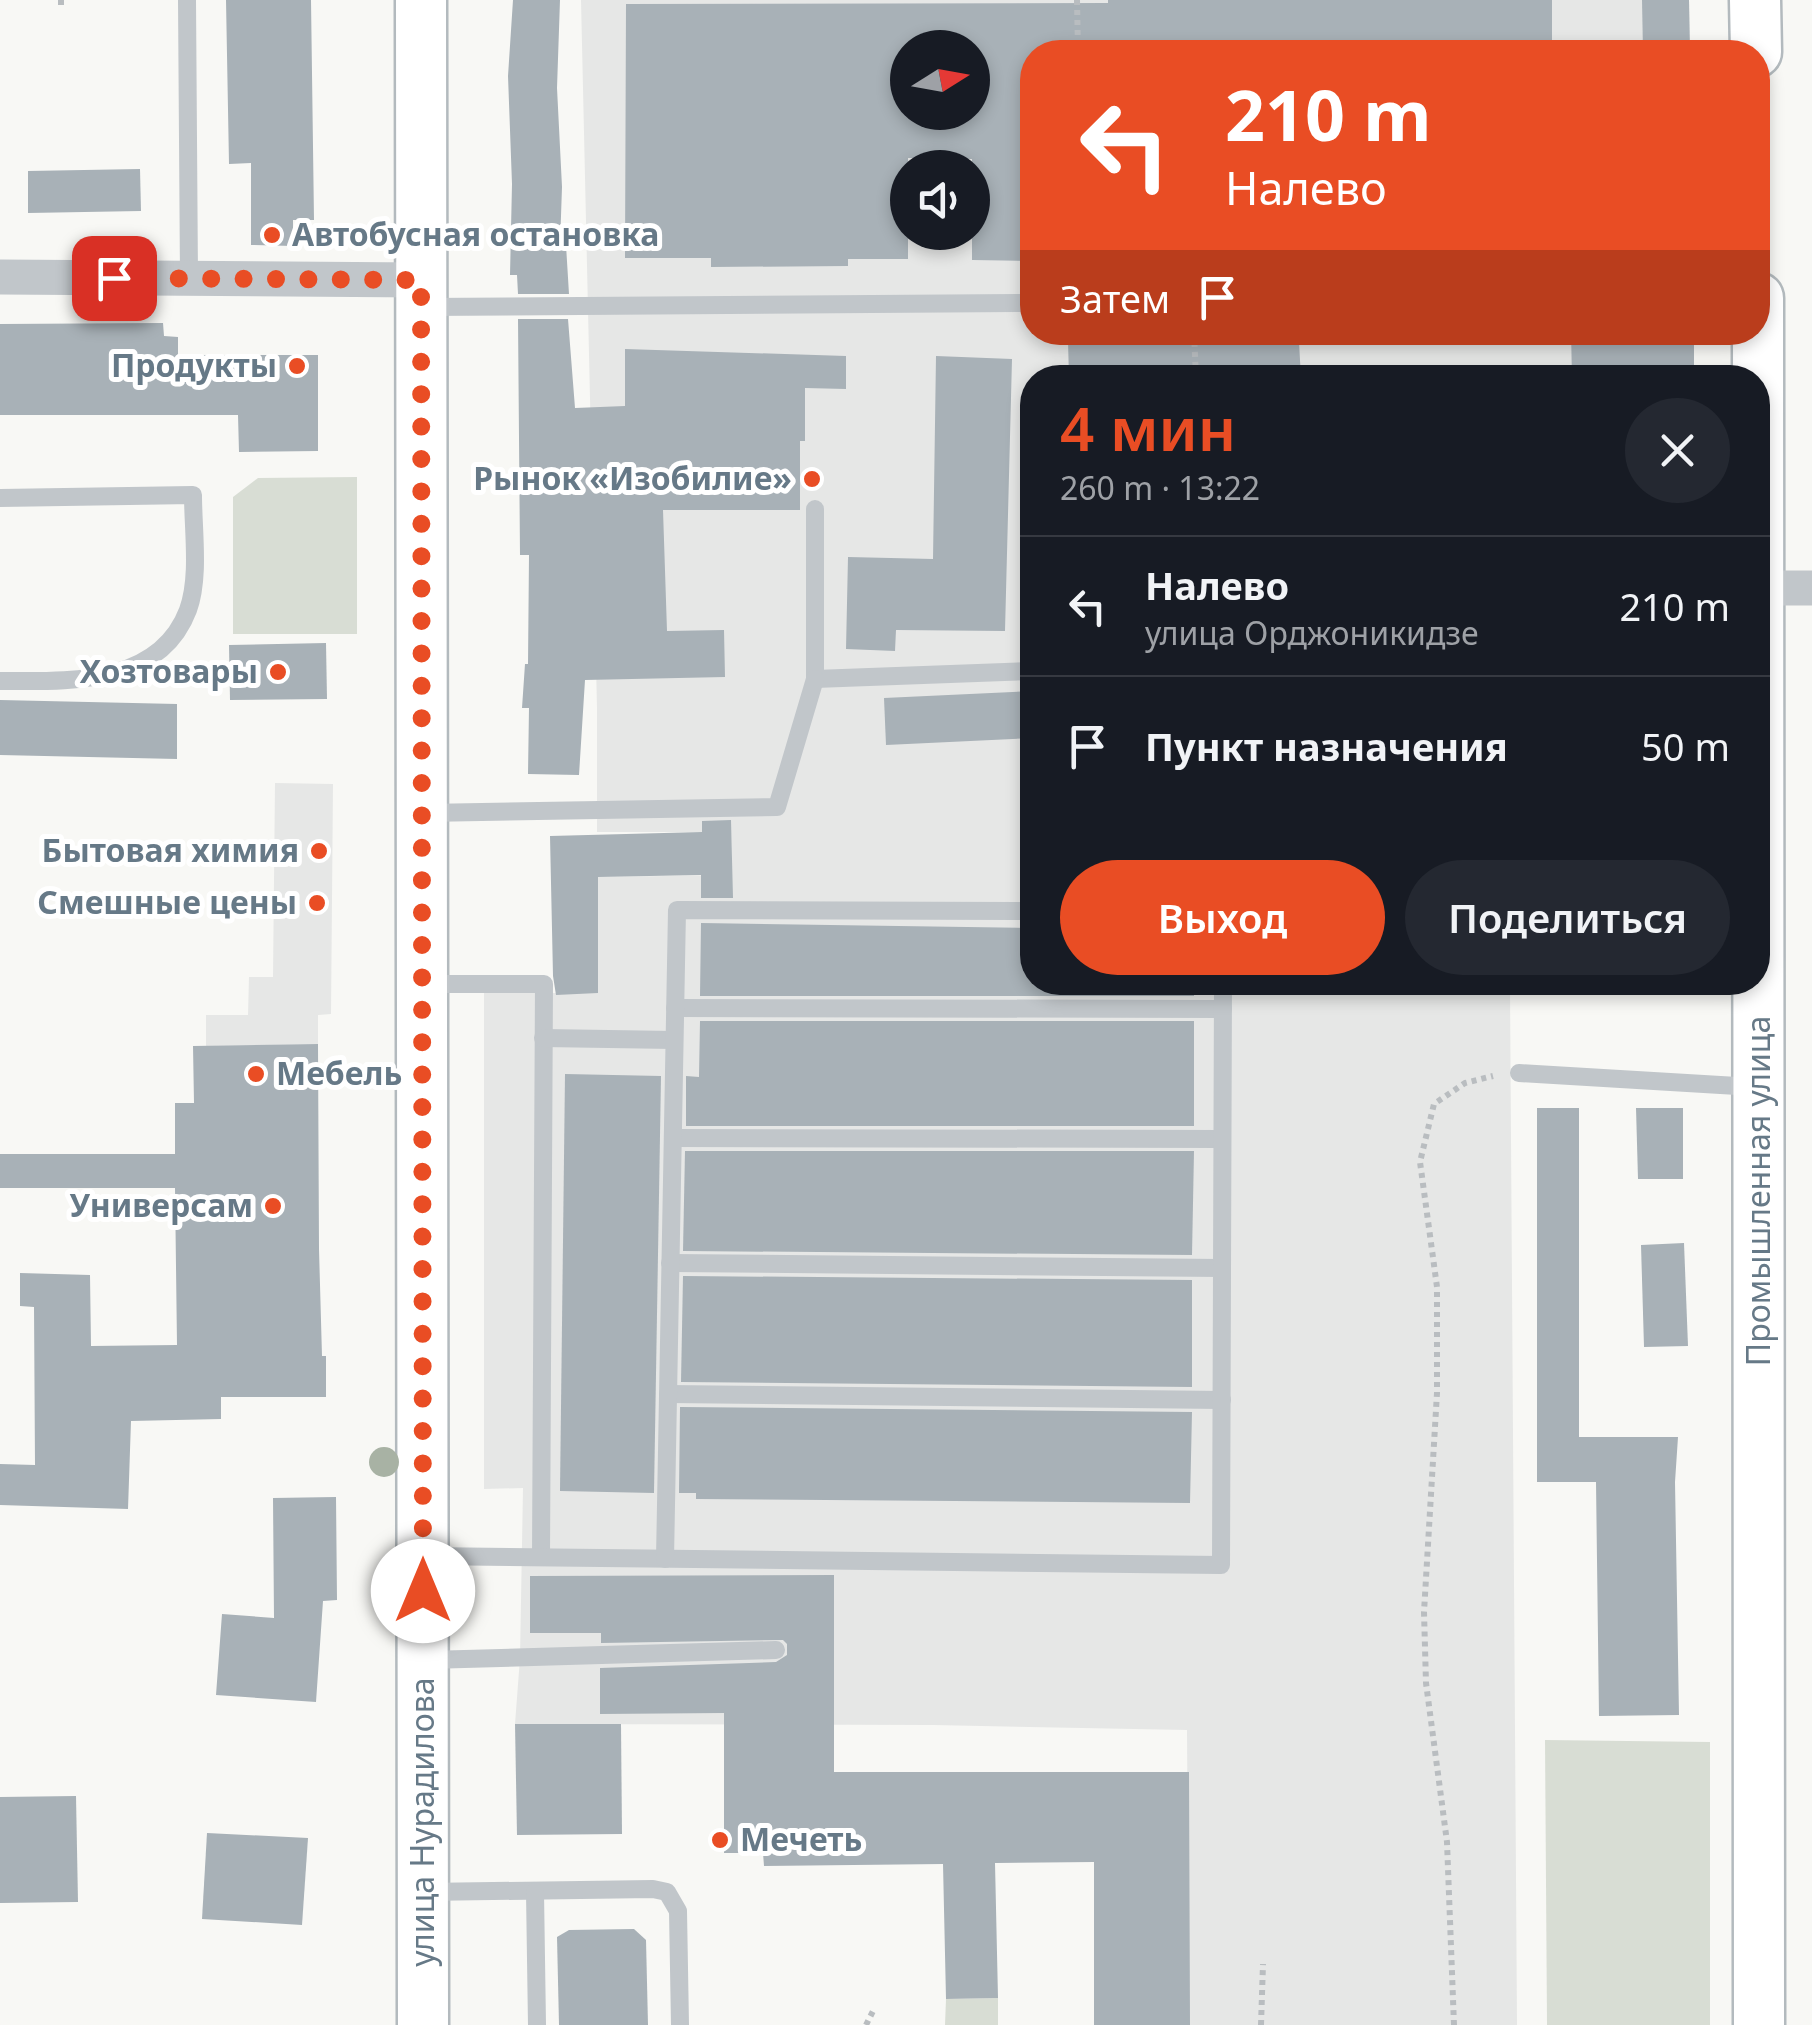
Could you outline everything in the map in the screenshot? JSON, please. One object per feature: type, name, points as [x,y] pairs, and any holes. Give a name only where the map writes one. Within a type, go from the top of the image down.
[{"type":"street","name":"улица Нурадилова","points":[[421,0],[423,2025]]},
{"type":"street","points":[[1756,0],[1756,40]]},
{"type":"street","points":[[0,277],[189,278],[421,293]]},
{"type":"street","points":[[1770,588],[1812,588]]},
{"type":"street","name":"Промышленная улица","points":[[1759,2025],[1760,995]]},
{"type":"lane","points":[[187,0],[189,278]]},
{"type":"lane","points":[[421,293],[1020,303]]},
{"type":"lane","points":[[0,498],[193,496],[193,585],[188,610],[175,632],[154,654],[98,679],[0,681]]},
{"type":"lane","points":[[422,813],[777,807],[815,679],[815,509]]},
{"type":"lane","points":[[815,679],[1020,671]]},
{"type":"lane","points":[[664,1558],[677,910],[1020,911]]},
{"type":"lane","points":[[422,984],[544,984],[541,1557]]},
{"type":"lane","points":[[423,1556],[1221,1566],[1223,995]]},
{"type":"lane","points":[[675,1008],[1222,1009]]},
{"type":"lane","points":[[544,1038],[674,1040]]},
{"type":"lane","points":[[1519,1073],[1760,1087]]},
{"type":"lane","points":[[672,1138],[1222,1139]]},
{"type":"lane","points":[[670,1263],[1222,1268]]},
{"type":"lane","points":[[668,1394],[1222,1400]]},
{"type":"lane","points":[[422,1660],[776,1650]]},
{"type":"lane","points":[[423,1892],[658,1889],[671,1896],[678,1916],[680,2025]]},
{"type":"lane","points":[[535,1892],[537,2025]]},
{"type":"path","points":[[1077,0],[1078,40]]},
{"type":"path","points":[[1454,2025],[1447,1842],[1426,1683],[1425,1592],[1437,1393],[1437,1287],[1420,1162],[1434,1104],[1465,1084],[1519,1073]]},
{"type":"path","points":[[1261,2025],[1263,1964]]},
{"type":"path","points":[[866,2025],[874,2011]]},
{"type":"shaded area","points":[[581,0],[1689,0],[1690,40],[1020,40],[1020,345],[1693,345],[1694,365],[1020,365],[1020,995],[1510,995],[1517,2025],[1189,2025],[1187,1730],[515,1724],[523,1488],[484,1489],[484,993],[598,993],[598,877],[732,875],[731,832],[597,832]]},
{"type":"shaded area","points":[[357,477],[357,634],[233,634],[233,497],[258,478]]},
{"type":"shaded area","points":[[275,783],[333,784],[331,1014],[318,1015],[318,1044],[206,1046],[206,1015],[248,1015],[249,977],[273,977]]},
{"type":"shaded area","points":[[1545,1740],[1710,1742],[1710,2025],[1547,2025]]},
{"type":"shaded area","points":[[998,1998],[998,2025],[945,2025],[946,1999]]},
{"type":"building","points":[[226,0],[311,0],[314,220],[293,220],[293,246],[251,245],[251,163],[229,164]]},
{"type":"building","points":[[513,0],[560,0],[560,245],[566,245],[569,294],[518,294],[517,275],[510,275],[508,76]]},
{"type":"building","points":[[1552,0],[1552,40],[1020,40],[1020,261],[972,260],[972,250],[990,250],[990,150],[890,150],[890,250],[908,250],[908,259],[848,259],[848,266],[711,267],[711,258],[625,258],[626,4]]},
{"type":"building","points":[[1642,0],[1689,0],[1690,40],[1643,40]]},
{"type":"building","points":[[140,169],[141,211],[28,213],[28,171]]},
{"type":"building","points":[[518,319],[568,319],[575,408],[625,406],[625,349],[846,356],[846,389],[805,388],[800,510],[663,510],[667,631],[724,630],[725,677],[585,680],[579,775],[528,774],[529,708],[522,708],[528,664],[529,555],[520,555]]},
{"type":"building","points":[[163,323],[164,336],[178,337],[178,355],[318,355],[318,451],[239,452],[238,415],[0,415],[0,324]]},
{"type":"building","points":[[1068,345],[1299,345],[1300,365],[1069,365]]},
{"type":"building","points":[[1571,345],[1694,345],[1694,365],[1572,365]]},
{"type":"building","points":[[936,356],[1012,359],[1005,631],[896,630],[895,651],[846,649],[848,557],[933,559]]},
{"type":"building","name":"Хозтовары","points":[[326,643],[327,699],[230,700],[229,645]]},
{"type":"building","points":[[1020,692],[1020,739],[886,745],[884,698]]},
{"type":"building","points":[[0,700],[177,704],[177,759],[0,755]]},
{"type":"building","points":[[731,820],[733,898],[701,898],[701,875],[598,877],[598,993],[556,995],[550,836],[702,832],[702,821]]},
{"type":"building","points":[[701,923],[1020,928],[1020,995],[1194,995],[1194,996],[700,996]]},
{"type":"building","points":[[700,1021],[1194,1021],[1194,1126],[686,1126],[686,1076],[699,1077]]},
{"type":"building","points":[[318,1044],[319,1249],[326,1397],[221,1397],[221,1419],[131,1421],[128,1509],[0,1505],[0,1464],[35,1465],[34,1307],[20,1306],[20,1273],[90,1275],[91,1346],[177,1345],[175,1188],[0,1188],[0,1154],[175,1154],[175,1103],[194,1103],[193,1046]]},
{"type":"building","points":[[565,1074],[661,1076],[654,1493],[560,1491]]},
{"type":"building","points":[[1537,1108],[1579,1108],[1579,1437],[1678,1437],[1675,1482],[1679,1715],[1599,1716],[1596,1482],[1537,1482]]},
{"type":"building","points":[[1636,1108],[1683,1108],[1683,1179],[1638,1179]]},
{"type":"building","points":[[685,1151],[1194,1151],[1192,1255],[683,1251]]},
{"type":"building","points":[[1684,1243],[1688,1346],[1644,1347],[1641,1245]]},
{"type":"building","points":[[683,1276],[1192,1280],[1192,1387],[681,1382]]},
{"type":"building","points":[[680,1407],[1192,1412],[1190,1503],[696,1499],[696,1493],[679,1493]]},
{"type":"building","points":[[336,1497],[337,1600],[323,1601],[316,1702],[216,1695],[222,1614],[274,1618],[273,1498]]},
{"type":"building","points":[[834,1575],[834,1772],[1189,1772],[1190,2025],[1094,2025],[1094,1862],[995,1863],[998,1998],[946,1999],[943,1864],[764,1866],[763,1853],[724,1853],[724,1713],[600,1714],[600,1668],[776,1662],[787,1655],[783,1640],[601,1643],[601,1633],[530,1633],[530,1576]]},
{"type":"building","points":[[515,1724],[621,1724],[622,1834],[517,1835]]},
{"type":"building","points":[[76,1796],[78,1902],[0,1903],[0,1797]]},
{"type":"building","points":[[207,1833],[308,1838],[302,1925],[202,1919]]},
{"type":"building","points":[[634,1929],[646,1940],[648,2025],[559,2025],[557,1937],[569,1930]]},
{"type":"place","name":"Автобусная остановка","points":[[272,235]]},
{"type":"place","name":"Продукты","points":[[297,366]]},
{"type":"place","name":"Рынок «Изобилие»","points":[[812,479]]},
{"type":"place","name":"Хозтовары","points":[[278,672]]},
{"type":"place","name":"Бытовая химия","points":[[319,851]]},
{"type":"place","name":"Смешные цены","points":[[317,903]]},
{"type":"place","name":"Мебель","points":[[256,1074]]},
{"type":"place","name":"Универсам","points":[[273,1206]]},
{"type":"place","name":"Мечеть","points":[[720,1840]]},
{"type":"route","points":[[114,278],[421,280],[423,1591]]}]
